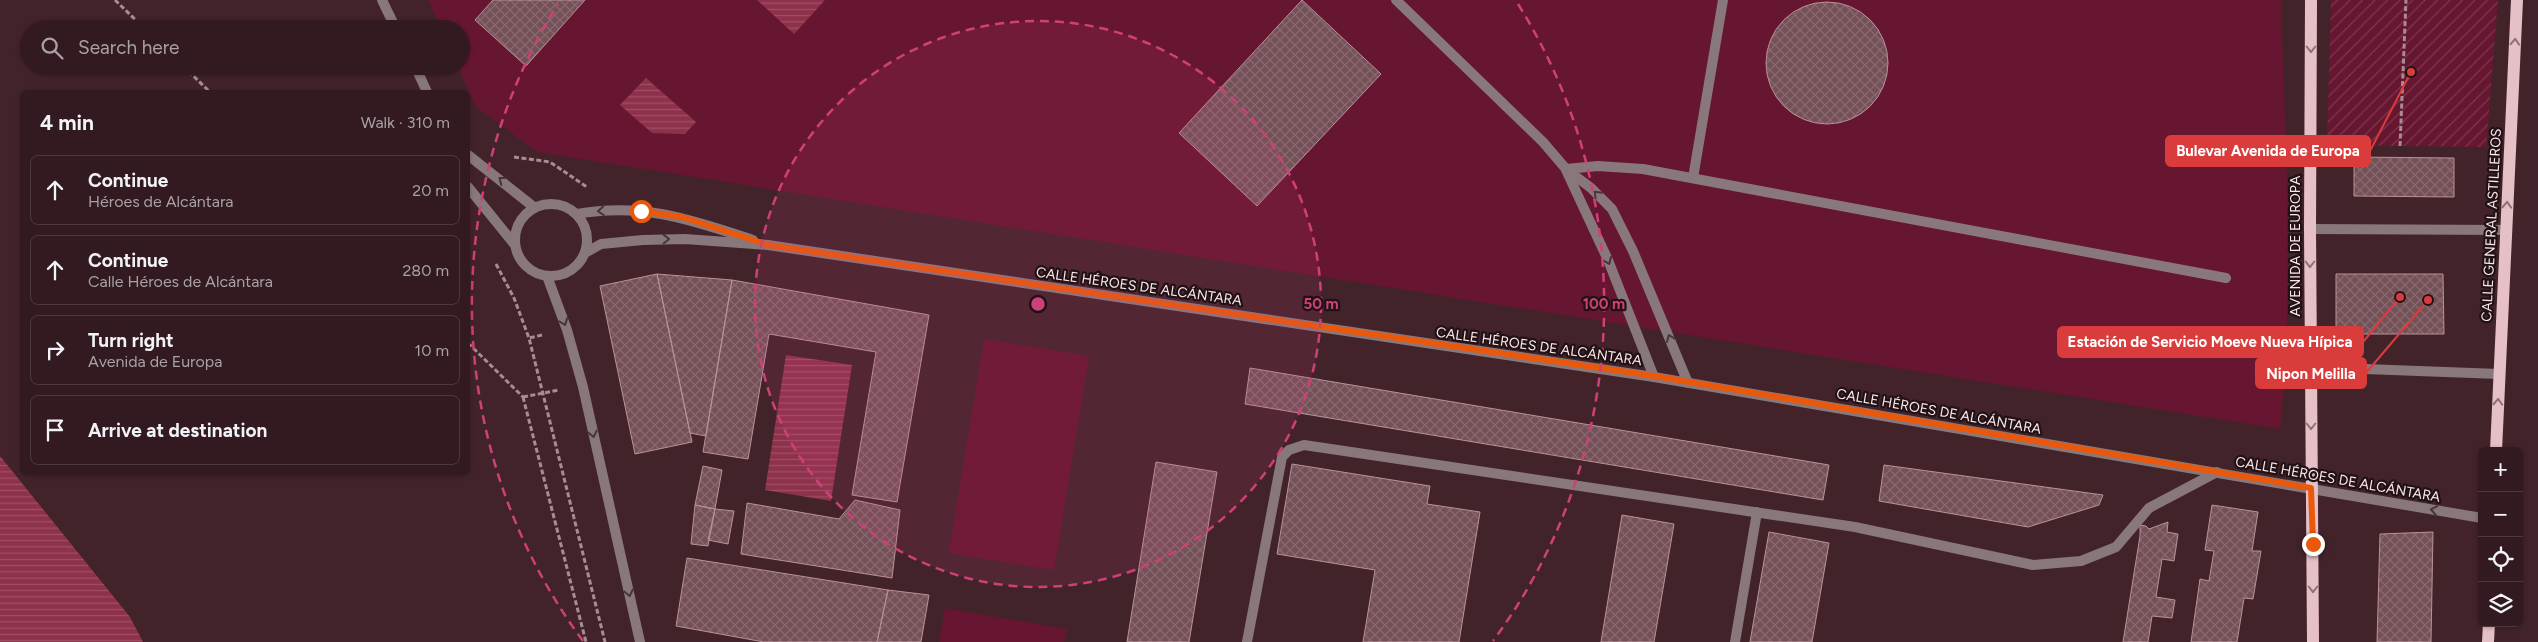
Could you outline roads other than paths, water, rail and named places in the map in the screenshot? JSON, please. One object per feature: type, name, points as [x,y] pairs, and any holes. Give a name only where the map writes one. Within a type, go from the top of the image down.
[{"type":"main road","name":"AVENIDA DE EUROPA","points":[[2311,0],[2310,229],[2313,642]]},
{"type":"main road","name":"CALLE GENERAL ASTILLEROS","points":[[2496,447],[2517,0]]},
{"type":"main road","points":[[2488,642],[2489,627]]},
{"type":"street","points":[[382,0],[392,20]]},
{"type":"street","points":[[1396,0],[1543,142],[1566,169],[1591,188],[1612,209],[1624,230],[1688,383]]},
{"type":"street","points":[[1693,178],[1723,0]]},
{"type":"street","points":[[419,75],[426,90]]},
{"type":"street","points":[[470,157],[535,208]]},
{"type":"street","points":[[1566,169],[1620,166],[1693,178],[2226,278]]},
{"type":"street","points":[[1566,169],[1608,260],[1654,376]]},
{"type":"street","points":[[470,189],[515,245],[521,259],[532,271],[547,276],[566,273],[581,261],[588,242],[587,233],[577,214],[558,204],[546,204],[526,214],[519,223],[515,234],[515,245]]},
{"type":"street","points":[[577,214],[601,210],[641,211],[682,217],[768,245]]},
{"type":"street","points":[[2310,229],[2506,230]]},
{"type":"street","points":[[585,253],[601,244],[643,240],[686,239],[768,245]]},
{"type":"street","name":"CALLE HÉROES DE ALCÁNTARA","points":[[768,245],[1654,376],[2478,517]]},
{"type":"street","points":[[547,276],[567,330],[582,387],[640,642]]},
{"type":"street","points":[[2311,367],[2499,374]]},
{"type":"street","points":[[1247,642],[1282,457],[1295,446],[1304,445],[1855,527],[2032,565],[2081,561],[2116,547],[2149,508],[2217,472]]},
{"type":"street","points":[[1735,642],[1757,512]]},
{"type":"place","name":"Bulevar Avenida de Europa","points":[[2411,72]]},
{"type":"place","name":"Estación de Servicio Moeve Nueva Hípica","points":[[2400,297]]},
{"type":"place","name":"Nipon Melilla","points":[[2428,300]]}]
